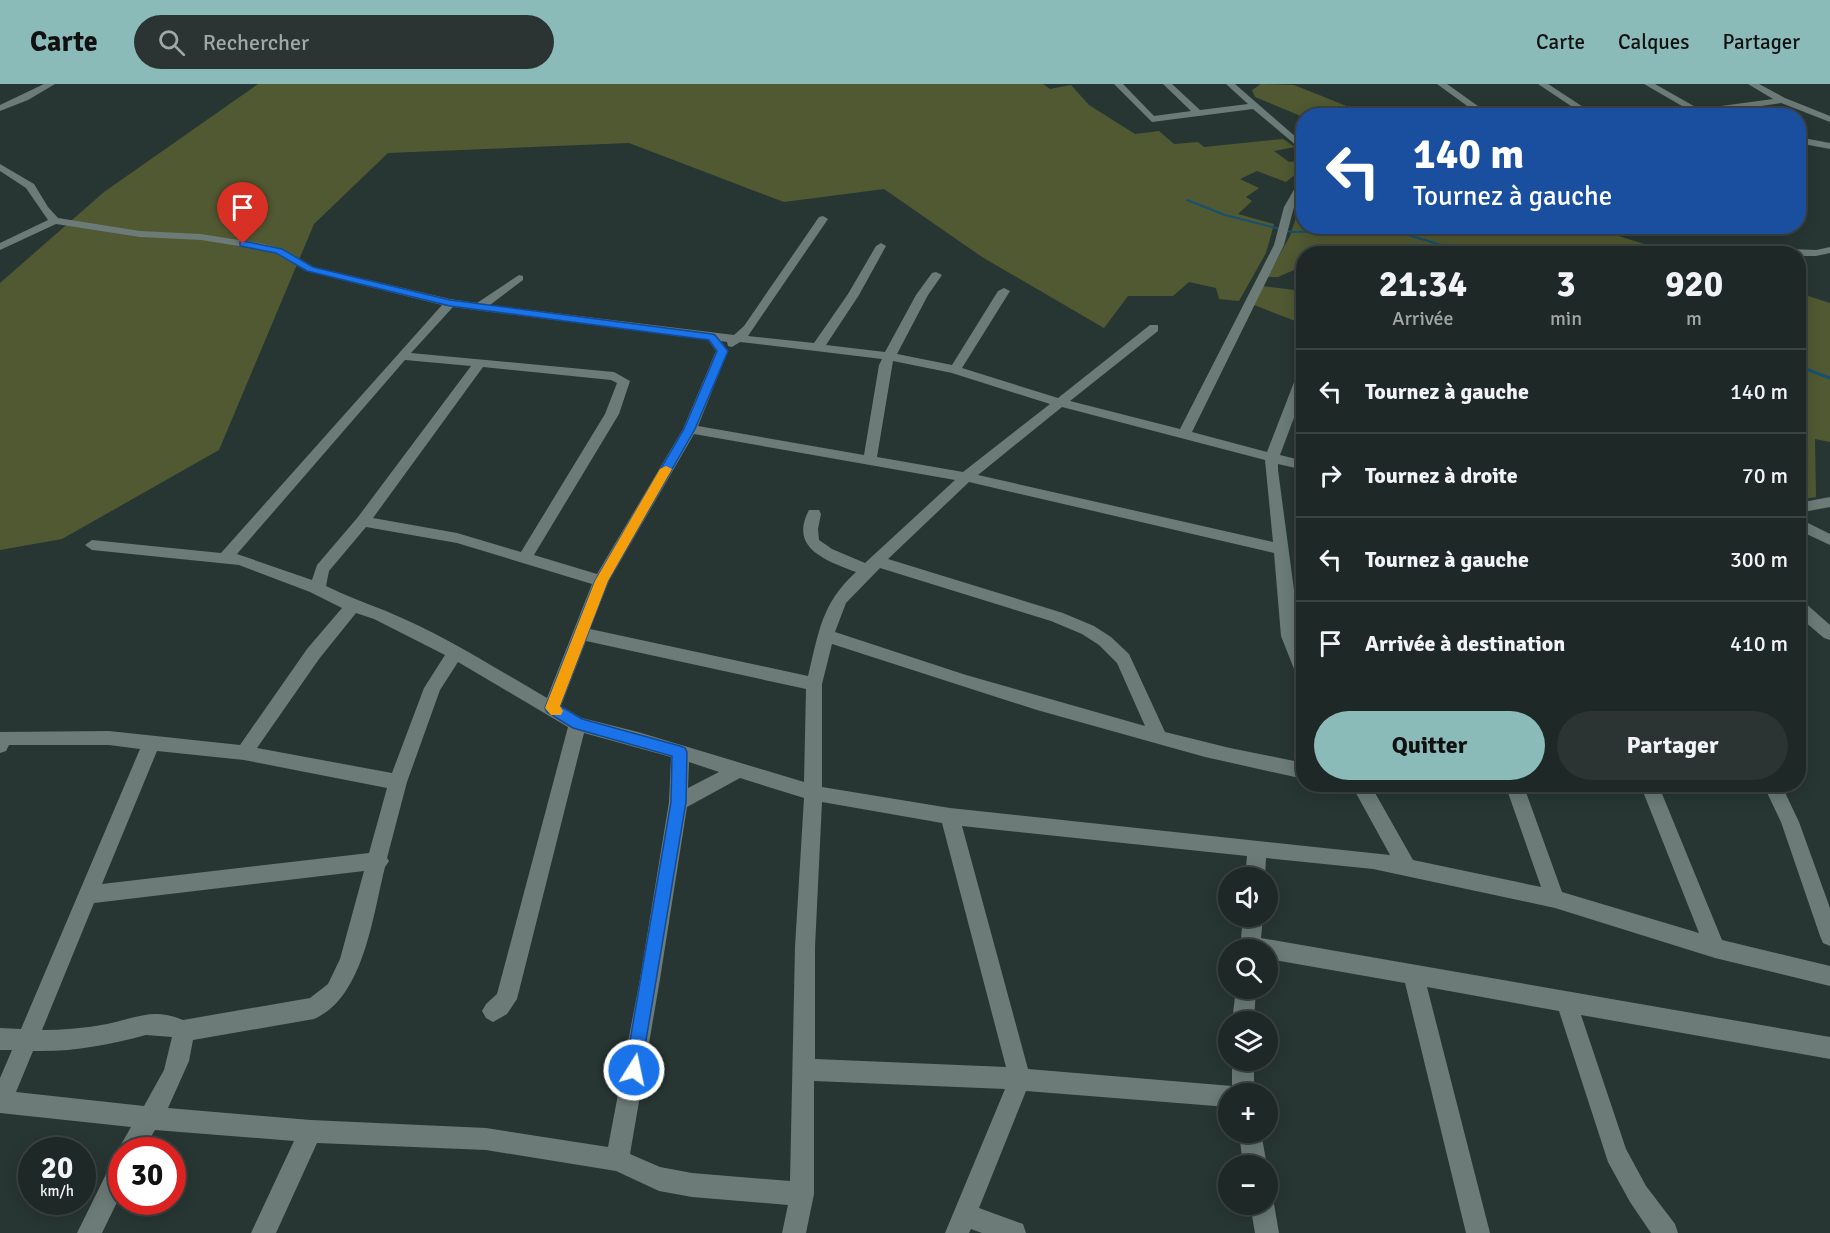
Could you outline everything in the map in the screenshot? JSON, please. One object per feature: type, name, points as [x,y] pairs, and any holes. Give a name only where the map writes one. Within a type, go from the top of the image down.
[{"type":"street","points":[[0,108],[51,84]]},
{"type":"street","points":[[1118,84],[1152,119],[1255,106]]},
{"type":"street","points":[[1167,84],[1198,113]]},
{"type":"street","points":[[1230,84],[1296,142]]},
{"type":"street","points":[[1441,84],[1476,108]]},
{"type":"street","points":[[1542,84],[1580,108]]},
{"type":"street","points":[[1648,84],[1692,108]]},
{"type":"street","points":[[1752,84],[1802,108]]},
{"type":"street","points":[[1732,108],[1782,100]]},
{"type":"street","points":[[1806,110],[1830,119]]},
{"type":"street","points":[[1806,142],[1830,146]]},
{"type":"street","points":[[0,167],[12,172],[30,186],[44,209],[55,220]]},
{"type":"street","points":[[1184,434],[1283,230],[1289,207],[1296,195]]},
{"type":"street","points":[[552,708],[602,581],[690,429],[722,351],[748,329],[823,219]]},
{"type":"street","points":[[0,247],[55,220],[140,234],[201,237],[264,247],[279,251],[310,269],[450,303],[712,337],[758,340],[890,356],[955,370],[1058,402],[1296,464]]},
{"type":"street","points":[[819,347],[881,246]]},
{"type":"street","points":[[1806,253],[1830,250]]},
{"type":"street","points":[[870,460],[881,379],[890,356],[922,296],[936,275]]},
{"type":"street","points":[[480,306],[519,278]]},
{"type":"street","points":[[955,370],[1004,291]]},
{"type":"street","points":[[225,558],[370,390],[450,303]]},
{"type":"street","points":[[794,1233],[802,1194],[805,947],[813,793],[814,684],[825,635],[839,600],[966,477],[1154,328]]},
{"type":"street","points":[[748,329],[758,340]]},
{"type":"street","points":[[712,337],[722,351]]},
{"type":"street","points":[[403,356],[614,376],[624,381],[612,414],[524,559]]},
{"type":"street","points":[[296,580],[322,569],[363,521],[479,364]]},
{"type":"street","points":[[1296,394],[1272,458],[1272,479],[1289,636],[1296,654]]},
{"type":"street","points":[[690,429],[966,477],[1280,549]]},
{"type":"street","points":[[1806,506],[1830,502]]},
{"type":"street","points":[[814,514],[811,537],[814,544],[823,551],[1057,616],[1088,630],[1105,641],[1124,659],[1159,737]]},
{"type":"street","points":[[363,521],[457,538],[602,581]]},
{"type":"street","points":[[1806,527],[1830,540]]},
{"type":"street","points":[[92,545],[241,561],[296,580],[352,606],[380,615],[455,653],[578,724],[680,752],[813,793],[950,816],[1373,860],[1406,866],[1555,899],[1715,948],[1828,979]]},
{"type":"street","points":[[318,589],[322,569]]},
{"type":"street","points":[[244,753],[313,654],[352,606]]},
{"type":"street","points":[[1814,619],[1830,634]]},
{"type":"street","points":[[580,633],[814,684]]},
{"type":"street","points":[[825,635],[926,671],[1243,760],[1296,770]]},
{"type":"street","points":[[0,1039],[61,1041],[107,1035],[146,1024],[169,1025],[183,1031],[314,1008],[335,991],[350,962],[379,861],[398,782],[432,688],[455,653]]},
{"type":"street","points":[[493,1011],[500,1007],[506,999],[578,724]]},
{"type":"street","points":[[0,746],[4,738],[109,738],[244,753],[398,782]]},
{"type":"street","points":[[151,743],[0,1103],[311,1131],[486,1139],[617,1160],[660,1179],[692,1185],[802,1194]]},
{"type":"street","points":[[617,1160],[650,979],[678,802],[680,752]]},
{"type":"street","points":[[678,802],[740,770]]},
{"type":"street","points":[[1364,792],[1406,866]]},
{"type":"street","points":[[1517,792],[1555,899]]},
{"type":"street","points":[[1652,792],[1715,948]]},
{"type":"street","points":[[1776,792],[1790,822],[1830,936]]},
{"type":"street","points":[[950,816],[1020,1079],[961,1224],[1014,1233]]},
{"type":"street","points":[[1256,867],[1257,848]]},
{"type":"street","points":[[87,895],[379,861]]},
{"type":"street","points":[[1278,952],[1830,1048]]},
{"type":"street","points":[[1413,974],[1478,1233]]},
{"type":"street","points":[[1566,1001],[1616,1154],[1638,1194],[1666,1233]]},
{"type":"street","points":[[137,1137],[168,1084],[184,1046],[183,1031]]},
{"type":"street","points":[[804,1070],[1020,1079],[1218,1095]]},
{"type":"street","points":[[263,1233],[311,1131]]},
{"type":"street","points":[[89,1233],[108,1194]]},
{"type":"street","points":[[1264,1215],[1267,1233]]},
{"type":"green space","points":[[258,84],[1043,84],[1050,89],[1071,85],[1089,105],[1135,134],[1159,131],[1174,144],[1198,142],[1204,147],[1283,139],[1295,147],[1274,151],[1289,162],[1296,161],[1296,174],[1286,182],[1257,171],[1240,179],[1259,188],[1246,197],[1252,201],[1238,214],[1274,224],[1266,253],[1239,301],[1219,299],[1216,288],[1189,282],[1173,296],[1128,296],[1104,328],[982,257],[884,189],[784,202],[629,143],[388,153],[314,224],[219,450],[62,539],[0,550],[0,283],[104,192]]},
{"type":"green space","points":[[1261,84],[1294,85],[1352,108],[1296,108],[1296,114],[1255,97],[1252,90]]},
{"type":"green space","points":[[1296,218],[1296,234],[1612,234],[1651,246],[1296,246],[1296,269],[1278,277],[1267,277],[1290,236]]},
{"type":"green space","points":[[1262,286],[1296,290],[1296,321],[1254,305]]},
{"type":"green space","points":[[1806,295],[1830,303],[1830,442],[1815,439],[1816,497],[1806,499]]},
{"type":"waterway","points":[[1187,200],[1225,215],[1296,232]]},
{"type":"waterway","points":[[1404,234],[1445,246]]},
{"type":"waterway","points":[[1806,369],[1830,378]]},
{"type":"slow traffic","points":[[556,711],[552,708],[602,581],[666,469]]},
{"type":"route","points":[[243,244],[279,251],[310,269],[450,303],[712,337],[722,351],[690,429],[602,581],[552,708],[578,724],[680,752],[678,802],[634,1070]]}]
